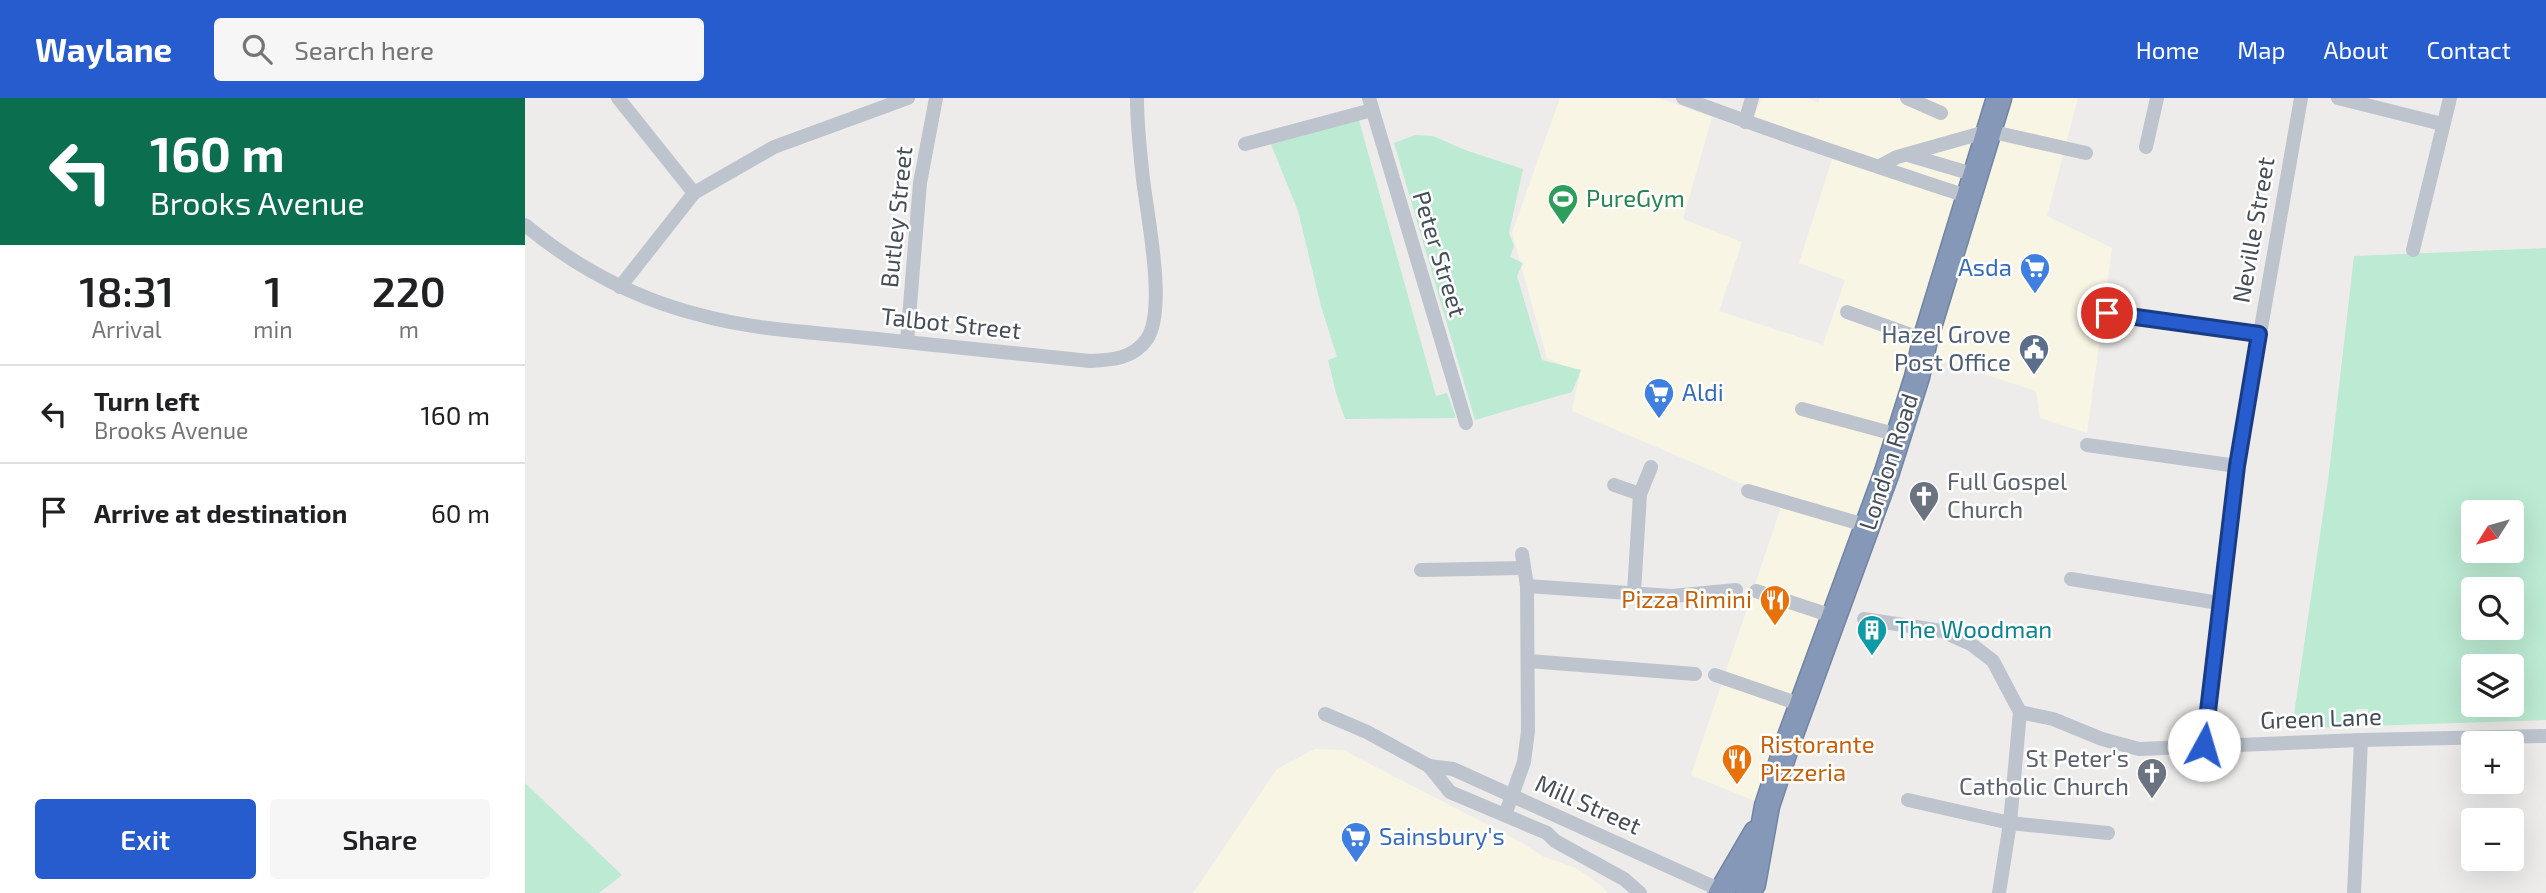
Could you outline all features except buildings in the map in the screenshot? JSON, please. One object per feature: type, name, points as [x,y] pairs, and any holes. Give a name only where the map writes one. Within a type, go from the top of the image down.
[{"type":"highway","name":"London Road","points":[[1748,893],[1753,884],[1763,820],[1868,526],[1917,377],[1925,340],[1999,98]]},
{"type":"highway","name":"London Road","points":[[1723,892],[1763,820]]},
{"type":"street","points":[[618,98],[694,193]]},
{"type":"street","points":[[620,287],[694,193],[774,147],[908,98]]},
{"type":"street","name":"Butley Street","points":[[907,342],[919,183],[936,98]]},
{"type":"street","name":"Talbot Street","points":[[525,225],[552,248],[620,287],[665,306],[706,317],[766,327],[907,342],[1090,361],[1116,360],[1135,352],[1148,338],[1153,322],[1153,257],[1137,98]]},
{"type":"street","points":[[1683,98],[1830,152],[1972,186]]},
{"type":"street","points":[[1745,122],[1752,98]]},
{"type":"street","points":[[1907,98],[1941,113]]},
{"type":"street","points":[[2146,147],[2157,98]]},
{"type":"street","name":"Neville Street","points":[[2204,745],[2237,466],[2301,98]]},
{"type":"street","points":[[2338,98],[2442,124]]},
{"type":"street","points":[[2413,250],[2450,98]]},
{"type":"street","points":[[1245,144],[1371,104]]},
{"type":"street","name":"Peter Street","points":[[1371,104],[1466,423]]},
{"type":"street","points":[[1880,166],[1907,155],[1989,131],[2086,153]]},
{"type":"street","points":[[1907,155],[1972,186]]},
{"type":"street","points":[[1847,312],[1925,340]]},
{"type":"street","points":[[2107,313],[2259,334]]},
{"type":"street","points":[[1802,409],[1898,435]]},
{"type":"street","points":[[2087,445],[2237,466]]},
{"type":"street","points":[[1634,592],[1640,494],[1651,467]]},
{"type":"street","points":[[1614,485],[1640,494]]},
{"type":"street","points":[[1748,491],[1868,526]]},
{"type":"street","points":[[1421,570],[1523,561],[1527,586],[1528,731],[1524,762],[1505,816]]},
{"type":"street","points":[[2071,579],[2220,603]]},
{"type":"street","points":[[1527,586],[1672,596],[1736,590]]},
{"type":"street","points":[[1756,591],[1835,617]]},
{"type":"street","points":[[1864,619],[1943,631],[1971,644],[1993,662],[2020,712],[2010,822],[1999,893]]},
{"type":"street","points":[[1529,661],[1695,674]]},
{"type":"street","points":[[1716,676],[1802,705]]},
{"type":"street","name":"Green Lane","points":[[2020,712],[2053,719],[2102,739],[2139,749],[2546,736]]},
{"type":"street","name":"Mill Street","points":[[1325,714],[1367,732],[1429,766],[1453,769],[1723,892]]},
{"type":"street","points":[[2354,893],[2361,740]]},
{"type":"street","name":"Mill Street","points":[[1429,766],[1450,792],[1547,833],[1555,841],[1624,879],[1640,893]]},
{"type":"street","points":[[1908,800],[2010,822],[2108,833]]},
{"type":"shaded area","points":[[1560,98],[1659,98],[1712,117],[1683,219],[1742,242],[1719,311],[1823,345],[1845,280],[1799,263],[1834,153],[1752,125],[1761,98],[1807,98],[1818,103],[1820,98],[2078,98],[2047,216],[2112,248],[2087,433],[2040,418],[2036,391],[1911,350],[1879,468],[1767,806],[1691,775],[1783,501],[1572,411],[1580,373],[1547,358],[1512,233]]},
{"type":"shaded area","points":[[1315,749],[1343,750],[1521,842],[1544,857],[1576,868],[1602,886],[1607,893],[1193,893],[1277,769]]},
{"type":"green space","points":[[1358,117],[1436,396],[1447,393],[1456,418],[1345,419],[1336,393],[1328,360],[1337,357],[1321,306],[1298,211],[1271,144]]},
{"type":"green space","points":[[1415,135],[1433,136],[1465,150],[1523,169],[1509,233],[1514,246],[1510,257],[1523,263],[1517,276],[1542,360],[1581,370],[1572,392],[1475,420],[1394,143]]},
{"type":"green space","points":[[2546,248],[2546,720],[2368,726],[2368,709],[2356,709],[2356,727],[2292,728],[2329,473],[2354,256]]},
{"type":"green space","points":[[525,783],[622,875],[599,893],[525,893]]},
{"type":"place","name":"PureGym","points":[[1563,226]]},
{"type":"place","name":"Asda","points":[[2035,295]]},
{"type":"place","name":"Hazel Grove Post Office","points":[[2034,376]]},
{"type":"place","name":"Aldi","points":[[1659,420]]},
{"type":"place","name":"Full Gospel Church","points":[[1924,523]]},
{"type":"place","name":"Pizza Rimini","points":[[1775,627]]},
{"type":"place","name":"The Woodman","points":[[1872,657]]},
{"type":"place","name":"Ristorante Pizzeria","points":[[1737,786]]},
{"type":"place","name":"St Peter's Catholic Church","points":[[2152,800]]},
{"type":"place","name":"Sainsbury's","points":[[1356,864]]},
{"type":"route","points":[[2107,313],[2259,334],[2237,466],[2204,745]]}]
